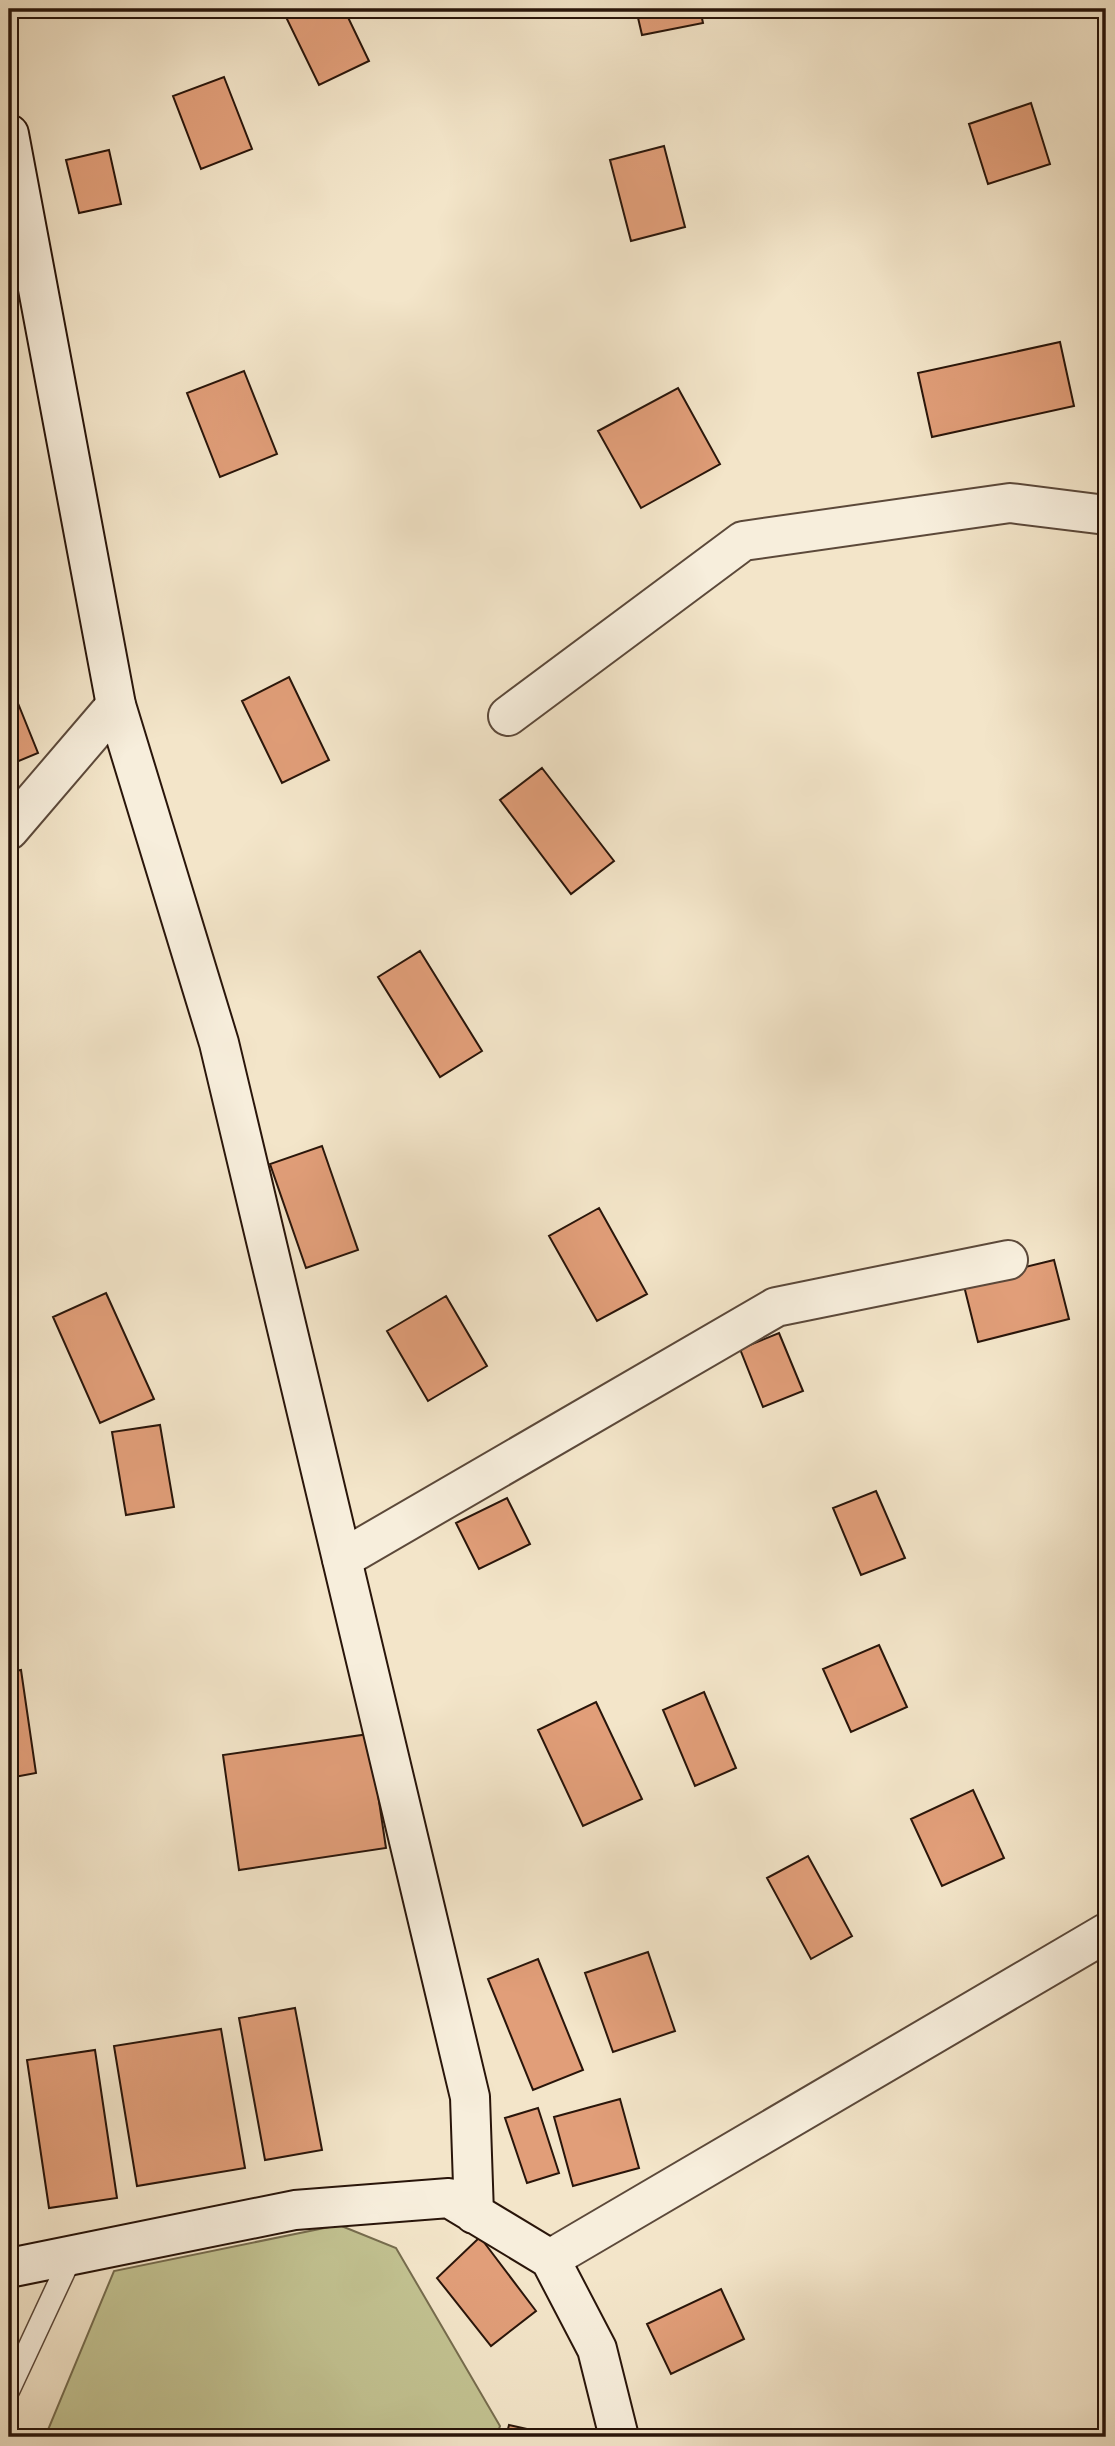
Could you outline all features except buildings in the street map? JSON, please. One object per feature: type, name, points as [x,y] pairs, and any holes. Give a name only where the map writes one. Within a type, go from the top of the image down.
[{"type":"street","points":[[9,134],[116,705],[219,1043],[470,2097],[474,2214]]},
{"type":"street","points":[[508,716],[743,541],[1010,503],[1106,515]]},
{"type":"street","points":[[9,831],[116,705]]},
{"type":"street","points":[[342,1559],[776,1307],[1008,1259]]},
{"type":"street","points":[[550,2259],[1106,1933]]},
{"type":"street","points":[[9,2268],[295,2210],[449,2198],[550,2259],[597,2349],[619,2437]]},
{"type":"lane","points":[[9,2390],[72,2255]]},
{"type":"green space","points":[[339,2225],[396,2248],[500,2426],[496,2437],[45,2437],[114,2271]]}]
